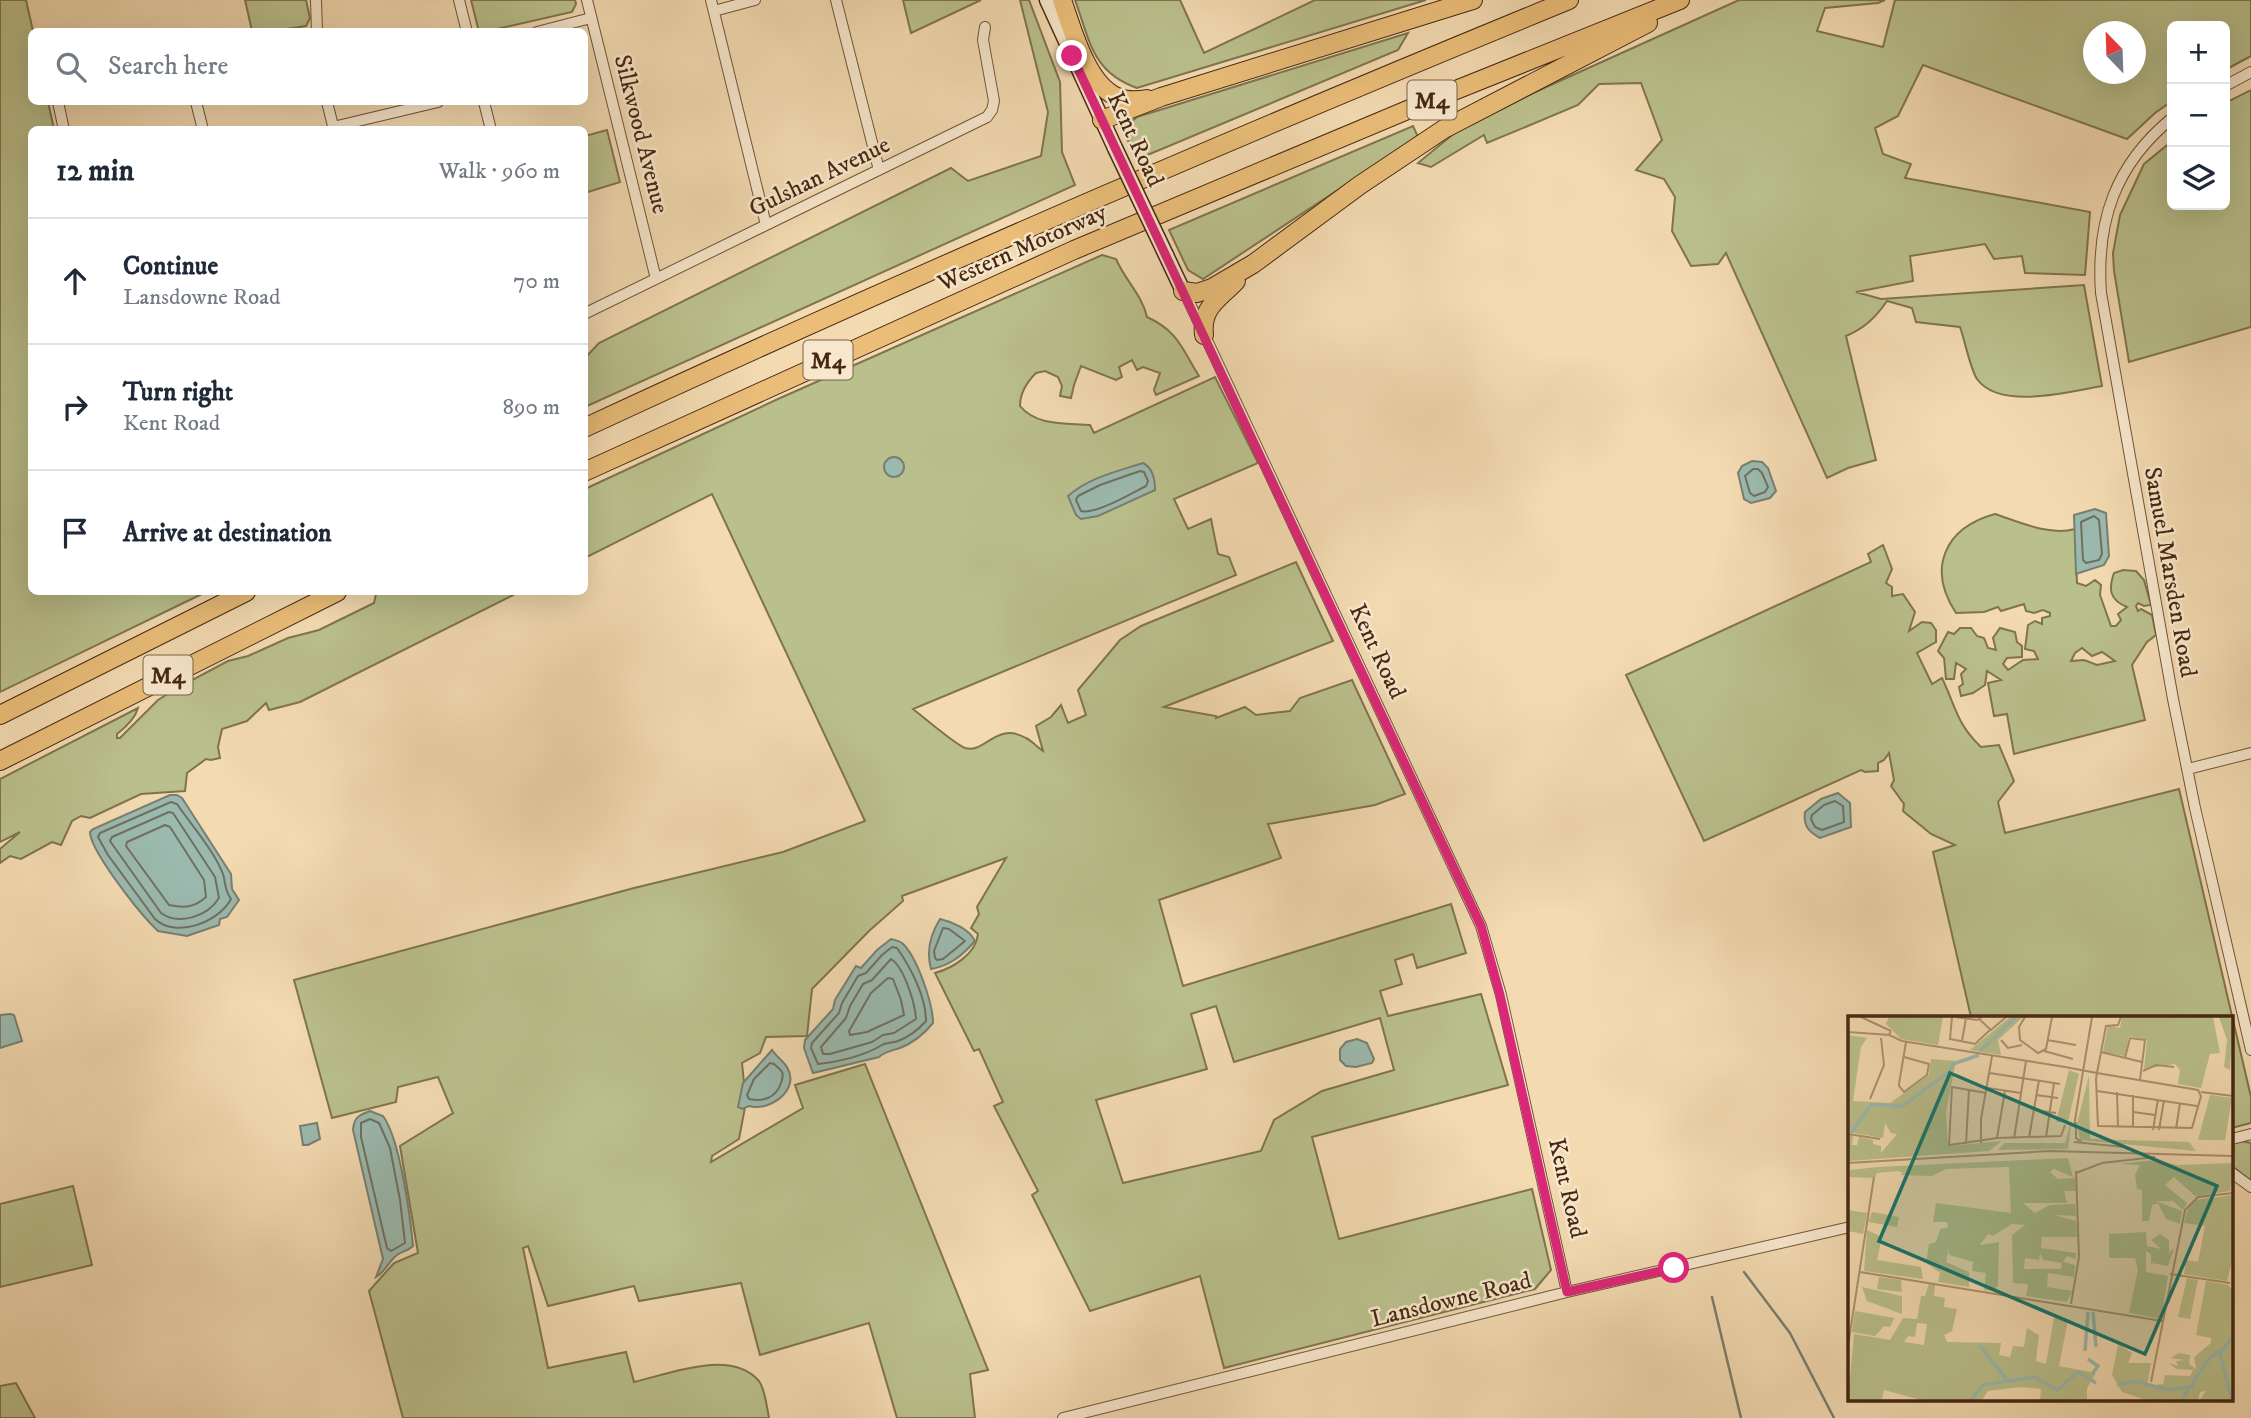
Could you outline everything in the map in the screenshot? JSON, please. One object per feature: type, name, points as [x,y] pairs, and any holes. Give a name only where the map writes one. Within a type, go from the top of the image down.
[{"type":"highway","points":[[1061,0],[1083,58],[1108,92],[1115,97],[1136,101],[1161,97]]},
{"type":"highway","points":[[1102,120],[1161,97],[1474,0]]},
{"type":"highway","name":"Western Motorway","points":[[588,426],[1058,214],[1569,0]]},
{"type":"highway","name":"Western Motorway","points":[[588,470],[1084,246],[1436,98],[1680,0]]},
{"type":"highway","points":[[1183,290],[1203,292],[1253,264],[1360,185],[1444,129],[1691,0]]},
{"type":"highway","points":[[1204,335],[1203,324],[1207,312],[1253,264]]},
{"type":"highway","name":"M4","points":[[0,715],[240,595]]},
{"type":"highway","name":"M4","points":[[0,761],[331,595]]},
{"type":"main road","name":"Kent Road","points":[[1047,0],[1183,290]]},
{"type":"main road","name":"Kent Road","points":[[1061,0],[1072,56]]},
{"type":"street","points":[[316,0],[317,28]]},
{"type":"street","points":[[459,0],[466,28]]},
{"type":"street","name":"Silkwood Avenue","points":[[587,0],[656,279]]},
{"type":"street","points":[[755,0],[712,5],[766,225]]},
{"type":"street","points":[[836,0],[879,170]]},
{"type":"street","points":[[553,28],[592,18]]},
{"type":"street","name":"Gulshan Avenue","points":[[588,312],[989,116],[994,101],[983,40],[985,27]]},
{"type":"street","points":[[2229,84],[2251,72]]},
{"type":"street","points":[[59,105],[63,126]]},
{"type":"street","points":[[197,105],[202,126]]},
{"type":"street","points":[[328,105],[333,126]]},
{"type":"street","points":[[342,126],[426,105]]},
{"type":"street","points":[[485,105],[490,126]]},
{"type":"street","name":"Samuel Marsden Road","points":[[2167,123],[2137,152],[2117,186],[2105,220],[2100,270],[2105,318],[2148,569],[2188,769],[2251,1050]]},
{"type":"street","name":"Kent Road","points":[[1183,290],[1481,926],[1500,995],[1567,1292]]},
{"type":"street","points":[[2188,769],[2251,753]]},
{"type":"street","points":[[2234,1138],[2251,1134]]},
{"type":"street","points":[[2234,1174],[2251,1187]]},
{"type":"street","name":"Lansdowne Road","points":[[1063,1418],[1567,1292],[1848,1227]]},
{"type":"green space","points":[[0,0],[26,0],[32,28],[28,28],[28,105],[49,105],[53,126],[28,126],[28,595],[200,595],[0,692]]},
{"type":"green space","points":[[245,0],[306,0],[310,18],[306,26],[251,28]]},
{"type":"green space","points":[[471,0],[575,0],[572,12],[502,28],[478,28]]},
{"type":"green space","points":[[903,0],[981,0],[911,33]]},
{"type":"green space","points":[[1020,0],[1029,0],[1060,82],[1062,152],[1075,185],[588,406],[588,355],[599,343],[951,168],[968,181],[1041,156],[1048,112]]},
{"type":"green space","points":[[1075,0],[1180,0],[1204,53],[1315,0],[1426,0],[1137,88],[1110,73],[1102,64],[1089,42]]},
{"type":"green space","points":[[1739,0],[1885,0],[1825,8],[1817,31],[1883,47],[1895,0],[2251,0],[2251,56],[2230,67],[2230,21],[2167,21],[2167,105],[2127,139],[1923,65],[1898,116],[1875,128],[1883,154],[1911,164],[1905,178],[2090,212],[2085,275],[2025,273],[2022,256],[1994,259],[1985,244],[1910,256],[1913,281],[1856,292],[1881,299],[2084,285],[2102,386],[2018,397],[1988,389],[1974,374],[1960,327],[1916,322],[1912,308],[1887,301],[1870,322],[1846,336],[1876,460],[1848,468],[1827,478],[1726,253],[1718,264],[1691,266],[1672,231],[1675,197],[1664,179],[1636,170],[1662,140],[1641,83],[1599,84],[1578,105],[1487,143],[1484,135],[1431,167],[1418,163],[1457,131],[1533,93]]},
{"type":"green space","points":[[1408,33],[1398,50],[1138,159],[1122,130],[1137,117]]},
{"type":"green space","points":[[2251,90],[2251,327],[2129,362],[2114,271],[2113,253],[2120,215],[2144,164],[2167,145],[2167,210],[2230,210],[2230,100]]},
{"type":"green space","points":[[1413,126],[1418,137],[1203,279],[1188,270],[1169,230]]},
{"type":"green space","points":[[607,130],[620,182],[588,192],[588,135]]},
{"type":"green space","points":[[1102,255],[1116,259],[1147,317],[1173,335],[1199,376],[1156,395],[1154,390],[1160,373],[1143,367],[1137,370],[1132,360],[1119,367],[1122,377],[1116,380],[1081,366],[1071,398],[1060,396],[1062,386],[1058,377],[1045,371],[1036,373],[1030,380],[1020,406],[1034,417],[1043,420],[1090,425],[1094,433],[1215,377],[1258,463],[1174,499],[1188,529],[1211,519],[1218,554],[1229,557],[1236,575],[913,709],[965,748],[979,747],[1007,733],[1026,738],[1043,751],[1036,726],[1051,717],[1061,705],[1068,723],[1086,715],[1078,690],[1120,640],[1141,626],[1296,562],[1333,641],[1164,707],[1216,718],[1245,707],[1256,715],[1290,711],[1300,698],[1352,680],[1405,794],[1375,805],[1268,824],[1281,858],[1159,900],[1183,986],[1451,904],[1466,953],[1417,968],[1413,954],[1395,960],[1402,984],[1380,991],[1388,1016],[1481,994],[1508,1085],[1312,1137],[1339,1239],[1532,1189],[1551,1270],[1535,1289],[1224,1368],[1200,1276],[1090,1311],[1032,1195],[1038,1191],[994,1106],[1003,1102],[979,1049],[974,1051],[935,973],[956,964],[973,948],[978,934],[971,928],[979,914],[977,907],[1006,858],[902,896],[903,901],[812,989],[807,1036],[766,1037],[760,1053],[742,1063],[746,1102],[739,1139],[712,1156],[711,1162],[803,1108],[795,1085],[865,1064],[988,1370],[970,1374],[975,1418],[897,1418],[869,1323],[760,1355],[741,1283],[639,1301],[634,1286],[548,1306],[528,1246],[523,1248],[548,1368],[626,1352],[634,1382],[699,1366],[733,1366],[747,1371],[759,1381],[769,1418],[403,1418],[369,1291],[394,1263],[418,1253],[400,1146],[453,1113],[438,1077],[398,1087],[396,1102],[332,1118],[294,980],[634,888],[783,852],[865,821],[712,494],[588,556],[588,488],[778,399]],"holes":[[[1216,1006],[1234,1062],[1380,1018],[1394,1070],[1322,1091],[1274,1120],[1261,1151],[1123,1183],[1096,1100],[1207,1069],[1191,1014]]]},
{"type":"green space","points":[[1995,514],[2055,531],[2075,529],[2077,583],[2086,586],[2095,580],[2101,585],[2100,595],[2111,626],[2116,626],[2121,620],[2118,614],[2127,607],[2112,594],[2114,573],[2123,570],[2136,571],[2144,580],[2151,605],[2138,603],[2136,606],[2138,611],[2141,609],[2152,615],[2156,635],[2147,642],[2132,665],[2145,720],[2014,754],[2007,714],[1994,716],[1988,683],[2001,680],[1987,671],[1985,685],[1973,693],[1961,696],[1961,674],[1966,669],[1956,663],[1954,679],[1946,679],[1944,658],[1938,651],[1948,632],[1954,634],[1960,628],[1971,628],[1977,636],[1984,638],[1988,648],[1996,650],[1993,638],[2000,628],[2015,632],[2017,642],[2022,646],[2022,657],[2007,658],[2003,664],[2008,670],[2023,660],[2038,659],[2034,651],[2025,649],[2028,625],[2035,621],[2042,624],[2042,618],[2050,616],[2050,613],[2043,610],[2034,613],[2026,611],[2024,604],[2001,611],[1998,607],[1984,612],[1956,613],[1947,597],[1942,566],[1953,540],[1977,520]],"holes":[[[2082,648],[2092,656],[2102,652],[2115,661],[2097,665],[2084,660],[2071,661],[2075,653]]]},
{"type":"green space","points":[[1883,545],[1892,569],[1886,583],[1892,587],[1892,596],[1903,594],[1915,612],[1909,631],[1922,622],[1931,623],[1936,630],[1936,642],[1917,653],[1932,684],[1942,678],[1961,722],[1981,747],[1999,745],[2014,781],[1998,802],[2005,833],[2179,789],[2232,1016],[1971,1016],[1933,852],[1955,845],[1931,834],[1903,811],[1904,804],[1891,786],[1894,780],[1889,753],[1878,763],[1878,771],[1861,770],[1704,841],[1626,675],[1871,562],[1868,554]]},
{"type":"green space","points":[[376,595],[513,595],[300,702],[269,710],[266,703],[247,721],[222,729],[218,747],[220,758],[206,759],[187,773],[185,791],[141,794],[90,818],[81,816],[72,821],[61,845],[52,842],[21,859],[10,856],[0,863],[0,849],[20,832],[0,842],[0,779],[138,708],[127,726],[117,734],[117,738],[120,738],[158,700],[177,688],[228,661],[248,656],[288,638],[319,630],[374,603]]},
{"type":"green space","points":[[2234,1024],[2251,1097],[2251,1123],[2234,1127]]},
{"type":"green space","points":[[2241,1141],[2251,1143],[2251,1181],[2234,1168],[2234,1143]]},
{"type":"green space","points":[[73,1186],[92,1265],[0,1287],[0,1204]]},
{"type":"green space","points":[[16,1383],[35,1418],[0,1418],[0,1386]]},
{"type":"water","points":[[894,457],[901,460],[904,467],[901,474],[894,477],[887,474],[884,467],[887,460]]},
{"type":"water","points":[[1752,461],[1762,462],[1768,468],[1776,491],[1770,498],[1751,503],[1744,499],[1738,473],[1742,466]]},
{"type":"water","points":[[1143,463],[1153,474],[1155,490],[1098,516],[1081,519],[1076,515],[1068,496],[1085,484]]},
{"type":"water","points":[[2095,509],[2106,513],[2109,556],[2104,565],[2076,574],[2074,515]]},
{"type":"water","points":[[1838,793],[1850,803],[1851,827],[1820,838],[1808,828],[1805,812],[1821,799]]},
{"type":"water","points":[[170,795],[182,798],[231,874],[232,889],[239,900],[227,917],[220,919],[219,925],[187,936],[158,931],[150,923],[105,865],[90,832]]},
{"type":"water","points":[[940,919],[960,927],[975,941],[955,960],[931,969],[930,943]]},
{"type":"water","points":[[891,939],[902,943],[913,958],[927,993],[933,1023],[914,1041],[879,1057],[813,1073],[804,1048],[805,1040],[833,1009],[835,1000],[856,966],[861,968]]},
{"type":"water","points":[[0,1015],[14,1015],[22,1041],[0,1048]]},
{"type":"water","points":[[1357,1039],[1367,1043],[1374,1059],[1372,1063],[1356,1067],[1346,1066],[1340,1060],[1340,1049],[1346,1042]]},
{"type":"water","points":[[772,1050],[787,1067],[790,1084],[786,1091],[765,1106],[742,1109],[738,1107],[743,1083]]},
{"type":"water","points":[[370,1111],[383,1116],[394,1142],[403,1178],[413,1246],[397,1255],[376,1277],[383,1259],[353,1130],[358,1117]]},
{"type":"water","points":[[317,1123],[320,1139],[303,1145],[300,1126]]},
{"type":"waterway","points":[[1744,1272],[1790,1333],[1834,1418]]},
{"type":"waterway","points":[[1712,1297],[1741,1418]]},
{"type":"route","points":[[1072,56],[1481,926],[1492,959],[1567,1292],[1674,1268]]}]
